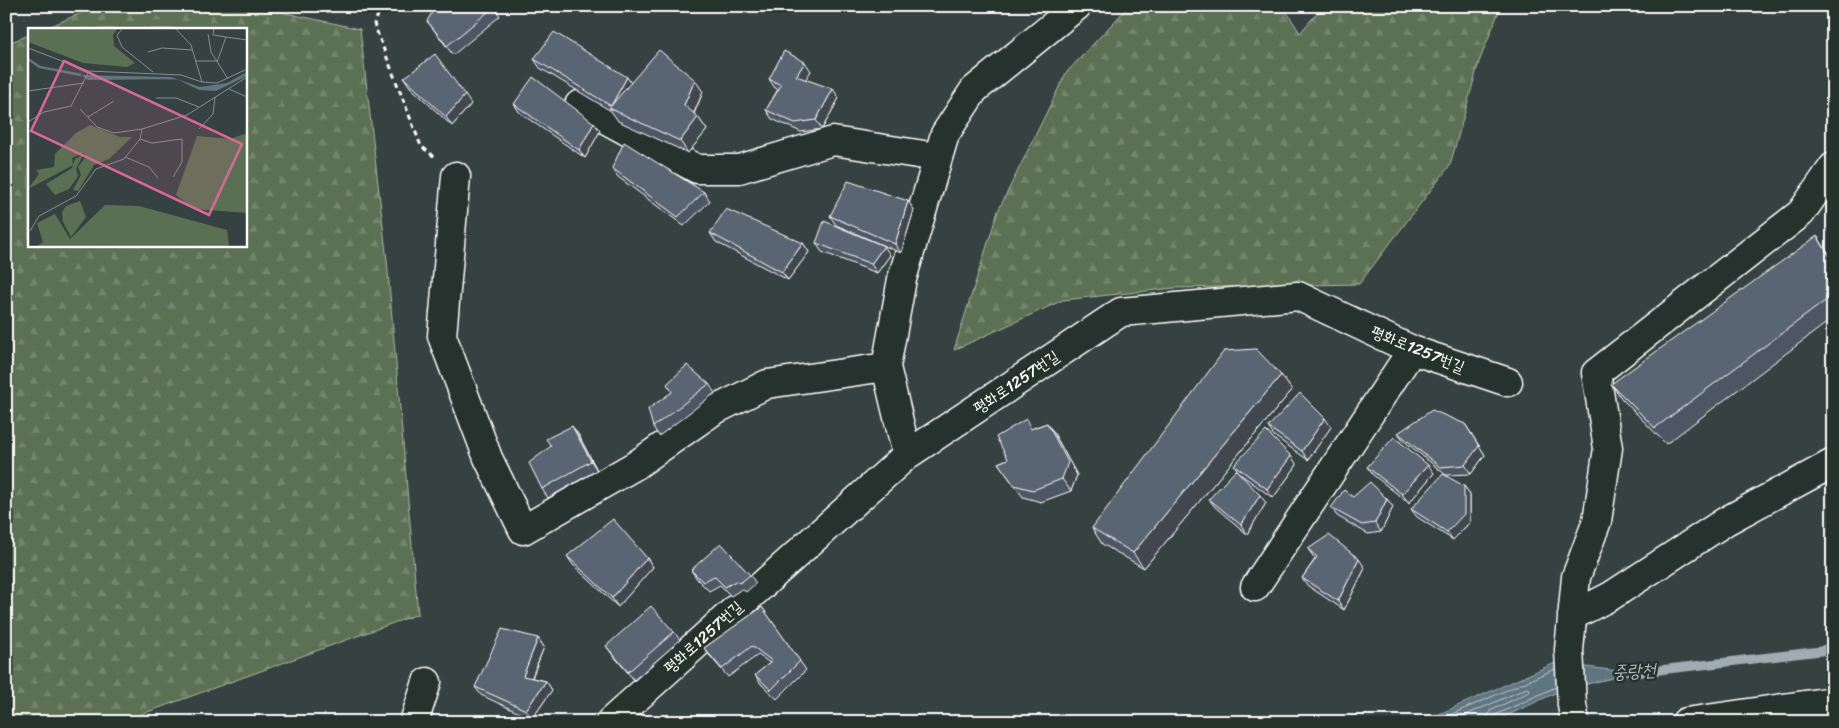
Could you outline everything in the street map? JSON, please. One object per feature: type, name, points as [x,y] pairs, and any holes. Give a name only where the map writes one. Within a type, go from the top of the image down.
[{"type":"street","points":[[907,455],[886,367],[902,279],[944,134],[974,90],[1076,6]]},
{"type":"street","points":[[579,105],[696,169],[739,168],[833,141],[937,157]]},
{"type":"street","points":[[1573,713],[1569,650],[1576,577],[1597,521],[1608,448],[1596,373],[1801,213],[1833,167]]},
{"type":"street","points":[[456,176],[442,336],[488,458],[523,530],[636,465],[713,411],[767,384],[886,367]]},
{"type":"street","name":"평화로1257번길","points":[[610,722],[907,455],[1121,312],[1298,296],[1412,350],[1508,382]]},
{"type":"street","points":[[1255,587],[1412,350]]},
{"type":"street","points":[[1572,616],[1610,596],[1726,521],[1833,462]]},
{"type":"street","points":[[414,722],[427,682]]},
{"type":"street","points":[[1686,722],[1833,701]]},
{"type":"path","points":[[382,6],[374,24],[421,146],[456,176]]},
{"type":"green space","points":[[97,6],[253,6],[360,29],[387,261],[418,614],[120,722],[6,722],[6,44],[28,35],[28,246],[246,246],[246,28],[46,28]]},
{"type":"green space","points":[[1129,6],[1283,6],[1300,33],[1323,6],[1501,6],[1479,62],[1450,165],[1359,284],[1174,288],[1063,300],[954,350],[998,211],[1066,73]]},
{"type":"water","name":"중랑천","points":[[1555,663],[1634,673],[1562,690],[1493,722],[1421,722]]},
{"type":"building","points":[[436,6],[494,7],[447,46],[427,21]]},
{"type":"building","points":[[554,32],[627,77],[611,106],[534,59]]},
{"type":"building","points":[[659,50],[695,80],[684,105],[698,117],[680,141],[609,108]]},
{"type":"building","points":[[784,51],[805,62],[796,76],[833,89],[816,120],[795,123],[766,110],[781,85],[769,79]]},
{"type":"building","points":[[435,54],[465,95],[446,117],[404,78]]},
{"type":"building","points":[[533,77],[594,123],[579,150],[514,104]]},
{"type":"building","points":[[624,142],[704,192],[678,217],[612,168]]},
{"type":"building","points":[[848,181],[908,201],[895,244],[830,216]]},
{"type":"building","points":[[726,209],[803,243],[782,272],[710,233]]},
{"type":"building","points":[[824,221],[884,246],[871,264],[816,243]]},
{"type":"building","points":[[1817,236],[1833,262],[1833,295],[1655,428],[1611,384]]},
{"type":"building","points":[[1256,349],[1281,375],[1133,553],[1092,528],[1224,351]]},
{"type":"building","points":[[687,365],[709,384],[653,427],[648,409],[672,392],[667,384]]},
{"type":"building","points":[[1300,393],[1325,418],[1302,451],[1268,427]]},
{"type":"building","points":[[1432,410],[1465,424],[1479,446],[1465,465],[1440,467],[1398,433]]},
{"type":"building","points":[[1026,419],[1031,429],[1047,423],[1068,462],[1062,479],[1033,490],[1014,485],[998,463],[1008,459],[996,437]]},
{"type":"building","points":[[572,426],[591,461],[542,489],[529,463],[551,446],[546,439]]},
{"type":"building","points":[[1266,431],[1291,456],[1267,489],[1234,465]]},
{"type":"building","points":[[1394,437],[1428,465],[1402,494],[1367,467]]},
{"type":"building","points":[[1236,470],[1260,495],[1241,525],[1209,499]]},
{"type":"building","points":[[1443,474],[1464,486],[1464,514],[1447,532],[1411,509]]},
{"type":"building","points":[[1370,482],[1387,499],[1375,523],[1362,525],[1331,508],[1344,490],[1353,497]]},
{"type":"building","points":[[613,519],[647,558],[612,598],[567,556]]},
{"type":"building","points":[[1329,535],[1359,559],[1338,601],[1302,578],[1317,557],[1308,549]]},
{"type":"building","points":[[721,543],[750,575],[740,583],[736,581],[725,587],[714,576],[703,582],[691,570]]},
{"type":"building","points":[[651,606],[674,632],[628,672],[606,646]]},
{"type":"building","points":[[762,607],[800,661],[771,690],[755,675],[772,661],[752,646],[722,669],[704,648]]},
{"type":"building","points":[[502,629],[538,638],[523,676],[546,681],[526,710],[475,687]]},
{"type":"waterway","name":"중랑천","points":[[1634,673],[1821,651],[1833,646]]}]
